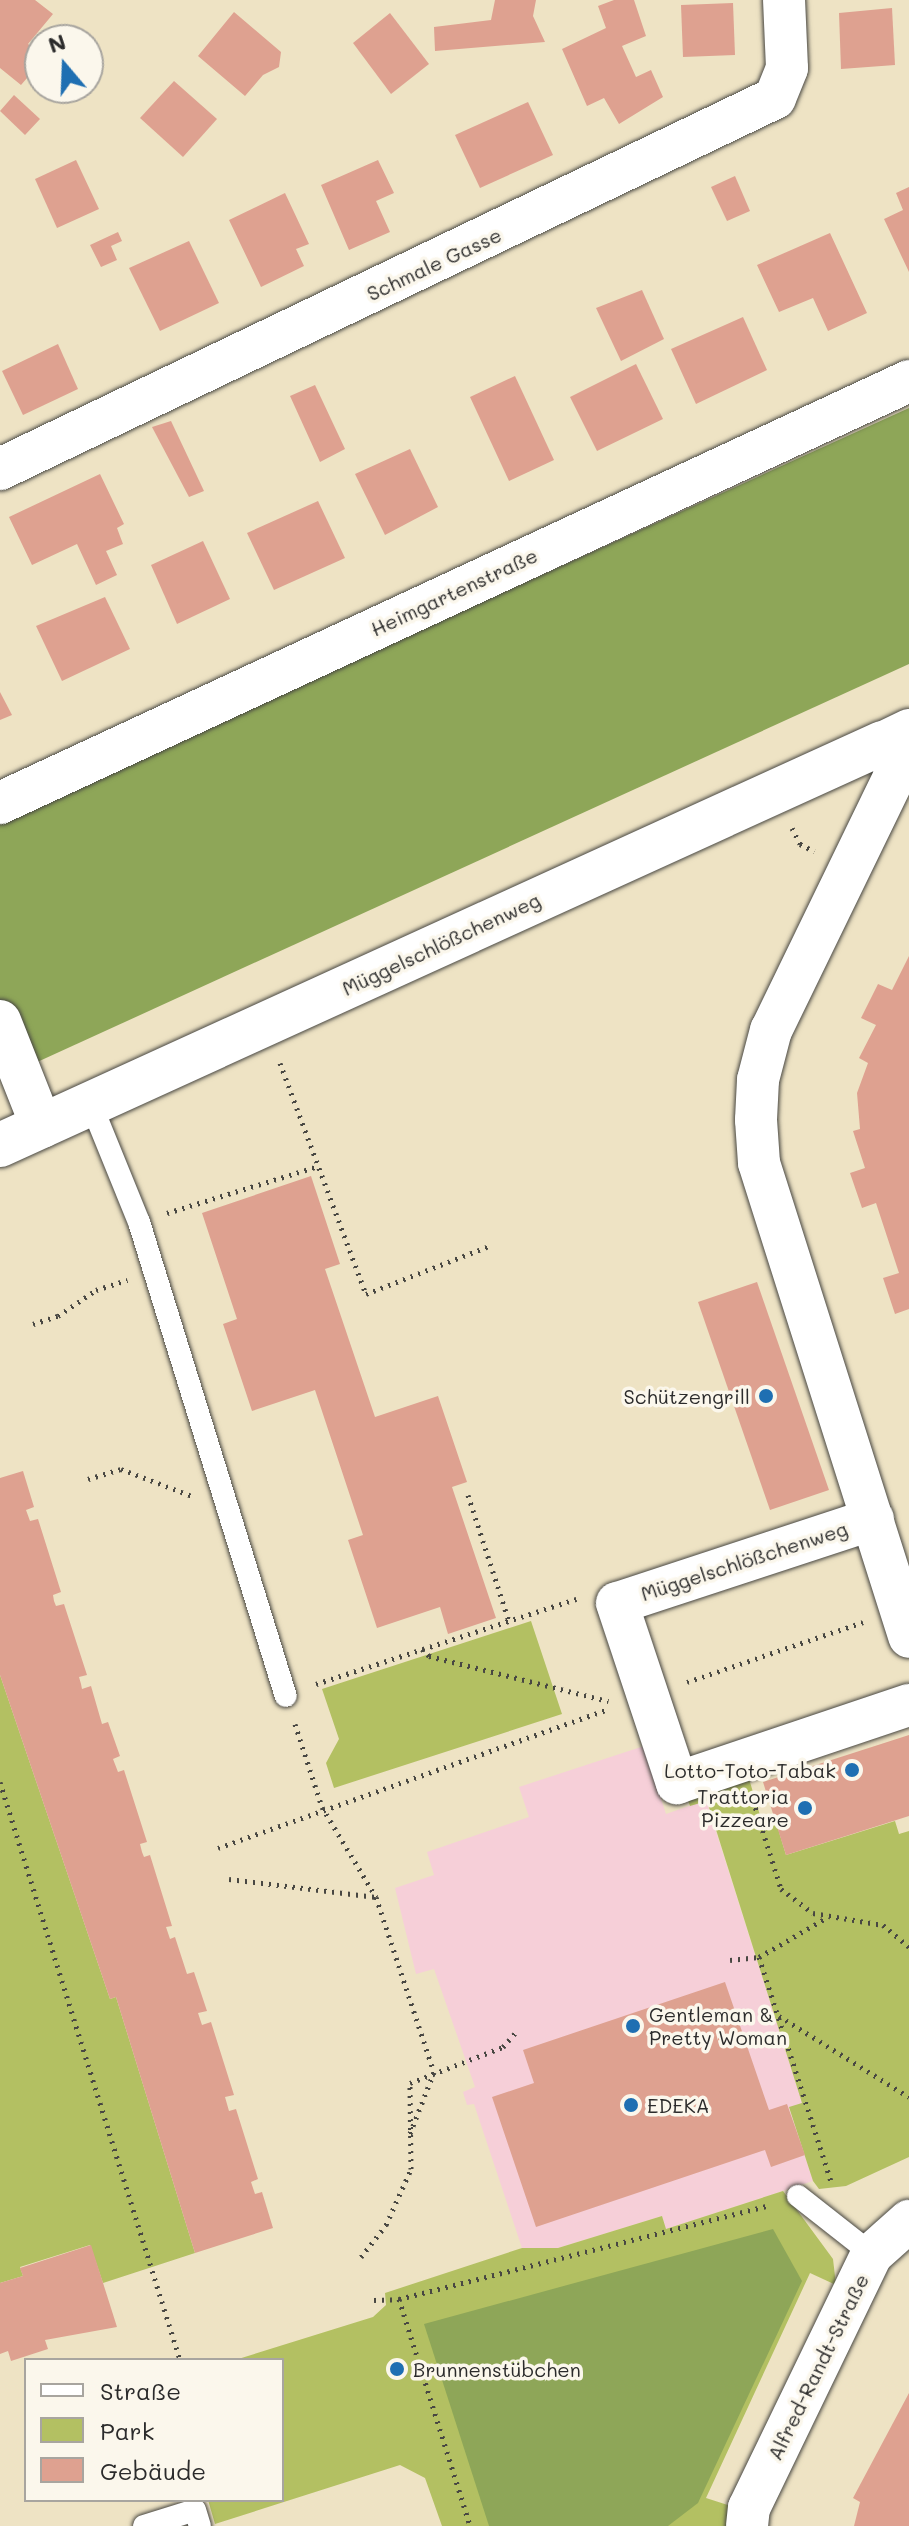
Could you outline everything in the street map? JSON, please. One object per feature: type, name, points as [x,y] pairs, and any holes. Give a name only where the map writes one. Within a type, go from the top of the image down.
[{"type":"street","name":"Schmale Gasse","points":[[0,469],[775,98],[787,68],[784,0]]},
{"type":"street","name":"Heimgartenstraße","points":[[0,803],[909,381]]},
{"type":"street","name":"Müggelschlößchenweg","points":[[0,1145],[899,753]]},
{"type":"street","name":"Müggelschlößchenweg","points":[[899,753],[771,1030],[758,1080],[756,1120],[759,1163],[905,1623]]},
{"type":"street","points":[[0,1021],[42,1127]]},
{"type":"street","name":"Müggelschlößchenweg","points":[[873,1519],[617,1603],[677,1783],[909,1705]]},
{"type":"street","name":"Alfred-Randt-Straße","points":[[747,2526],[749,2508],[872,2254],[909,2221]]},
{"type":"lane","points":[[91,1104],[139,1222],[286,1696]]},
{"type":"lane","points":[[798,2196],[872,2254]]},
{"type":"lane","points":[[144,2526],[195,2510],[200,2526]]},
{"type":"path","points":[[277,1054],[366,1294],[492,1245]]},
{"type":"path","points":[[139,1222],[319,1166]]},
{"type":"path","points":[[33,1324],[58,1316],[96,1290],[155,1272]]},
{"type":"path","points":[[88,1479],[121,1469],[209,1503],[224,1498]]},
{"type":"path","points":[[468,1495],[509,1621]]},
{"type":"path","points":[[409,2136],[434,2072],[376,1897],[322,1807],[286,1696],[599,1592],[617,1603]]},
{"type":"path","points":[[648,1695],[905,1623]]},
{"type":"path","points":[[218,1848],[301,1820],[322,1807],[622,1705],[429,1656],[422,1649]]},
{"type":"path","points":[[740,1761],[781,1889],[813,1913],[883,1925],[909,1945]]},
{"type":"path","points":[[0,1782],[179,2358]]},
{"type":"path","points":[[229,1879],[376,1897]]},
{"type":"path","points":[[730,1960],[759,1957],[828,1917]]},
{"type":"path","points":[[759,1957],[832,2178],[831,2224]]},
{"type":"path","points":[[778,2015],[909,2097]]},
{"type":"path","points":[[361,2257],[386,2225],[411,2169],[410,2083],[503,2047],[516,2032]]},
{"type":"path","points":[[374,2300],[399,2299],[798,2196]]},
{"type":"path","points":[[399,2299],[470,2526]]},
{"type":"shaded area","points":[[644,1746],[666,1814],[706,1800],[802,2103],[789,2108],[813,2181],[666,2229],[662,2216],[558,2248],[522,2248],[474,2104],[467,2105],[463,2092],[475,2087],[434,1969],[416,1974],[395,1888],[434,1875],[427,1852],[529,1817],[519,1787]]},
{"type":"green space","points":[[909,408],[909,664],[0,1079],[0,821]]},
{"type":"green space","points":[[531,1621],[562,1714],[334,1788],[326,1763],[339,1739],[322,1689]]},
{"type":"green space","points":[[0,1675],[110,1999],[116,1997],[195,2253],[103,2283],[90,2245],[20,2267],[23,2276],[0,2283]]},
{"type":"green space","points":[[746,1769],[763,1825],[776,1822],[786,1855],[895,1821],[899,1834],[909,1831],[909,2157],[846,2186],[819,2189],[813,2181],[789,2107],[802,2103],[707,1801],[690,1806],[687,1798]]},
{"type":"green space","points":[[783,2191],[833,2259],[836,2285],[810,2273],[706,2498],[734,2507],[732,2526],[442,2526],[425,2478],[400,2465],[284,2502],[284,2358],[241,2358],[373,2317],[386,2305],[385,2293],[522,2248],[558,2248],[662,2216],[666,2229]]},
{"type":"green space","points":[[773,2229],[802,2281],[698,2503],[668,2526],[489,2526],[424,2324]]},
{"type":"green space","points":[[209,2502],[284,2502],[215,2524]]},
{"type":"building","points":[[0,0],[35,0],[53,14],[45,24],[24,24],[24,82],[21,85],[0,68]]},
{"type":"building","points":[[495,0],[536,0],[533,16],[545,42],[435,51],[434,27],[491,20]]},
{"type":"building","points":[[614,0],[634,0],[646,36],[622,46],[636,77],[651,70],[663,97],[619,124],[604,98],[587,106],[562,49],[606,28],[598,6]]},
{"type":"building","points":[[733,3],[735,55],[683,57],[681,5]]},
{"type":"building","points":[[892,8],[895,65],[841,69],[839,13]]},
{"type":"building","points":[[234,12],[281,52],[279,67],[263,75],[245,96],[198,56]]},
{"type":"building","points":[[390,13],[429,64],[391,94],[353,43]]},
{"type":"building","points":[[174,81],[217,119],[183,157],[140,118]]},
{"type":"building","points":[[14,95],[40,119],[25,135],[0,111]]},
{"type":"building","points":[[528,102],[553,155],[480,188],[455,135]]},
{"type":"building","points":[[76,160],[99,209],[57,228],[35,179]]},
{"type":"building","points":[[378,160],[394,193],[376,201],[390,232],[349,250],[321,185]]},
{"type":"building","points":[[735,176],[750,211],[727,221],[711,187]]},
{"type":"building","points":[[909,187],[909,272],[884,219],[903,210],[896,193]]},
{"type":"building","points":[[285,193],[309,244],[296,249],[304,266],[261,287],[229,220]]},
{"type":"building","points":[[118,232],[122,241],[111,246],[117,260],[101,267],[90,245]]},
{"type":"building","points":[[830,233],[867,313],[828,331],[813,298],[779,312],[757,265]]},
{"type":"building","points":[[189,241],[219,303],[160,331],[129,268]]},
{"type":"building","points":[[642,290],[664,339],[621,361],[596,308]]},
{"type":"building","points":[[743,317],[767,370],[696,404],[671,349]]},
{"type":"building","points":[[58,344],[78,389],[23,415],[2,371]]},
{"type":"building","points":[[636,364],[663,419],[597,451],[570,397]]},
{"type":"building","points":[[515,376],[554,460],[509,481],[470,397]]},
{"type":"building","points":[[315,385],[345,449],[320,462],[290,396]]},
{"type":"building","points":[[171,421],[204,491],[189,497],[152,427]]},
{"type":"building","points":[[410,449],[438,507],[385,535],[355,474]]},
{"type":"building","points":[[100,474],[124,524],[117,528],[123,544],[106,551],[117,575],[96,585],[77,544],[32,565],[9,517]]},
{"type":"building","points":[[318,501],[345,558],[274,590],[247,533]]},
{"type":"building","points":[[203,541],[230,599],[177,624],[151,565]]},
{"type":"building","points":[[105,597],[130,649],[62,681],[36,626]]},
{"type":"building","points":[[0,692],[12,715],[0,720]]},
{"type":"building","points":[[909,956],[909,1309],[895,1314],[883,1278],[899,1273],[876,1203],[862,1208],[850,1173],[865,1168],[853,1131],[860,1129],[857,1093],[868,1063],[859,1058],[876,1025],[861,1018],[878,984],[892,990]]},
{"type":"building","points":[[311,1176],[340,1264],[325,1269],[375,1417],[438,1396],[467,1482],[452,1487],[496,1618],[448,1634],[440,1607],[377,1628],[348,1540],[363,1535],[315,1390],[252,1411],[223,1324],[237,1319],[202,1213]]},
{"type":"building","points":[[757,1282],[829,1490],[770,1510],[698,1302]]},
{"type":"building","points":[[23,1471],[34,1507],[26,1510],[30,1521],[38,1519],[61,1592],[53,1595],[54,1601],[56,1606],[64,1604],[87,1675],[79,1677],[82,1689],[91,1686],[102,1724],[108,1722],[120,1756],[113,1759],[118,1772],[124,1770],[147,1842],[140,1844],[142,1852],[144,1857],[150,1855],[172,1926],[166,1927],[170,1939],[175,1937],[187,1974],[194,1972],[207,2011],[198,2013],[202,2025],[211,2022],[234,2095],[225,2097],[229,2111],[236,2109],[258,2179],[251,2182],[255,2194],[262,2192],[273,2228],[195,2253],[116,1997],[110,1999],[0,1675],[0,1478]]},
{"type":"building","points":[[909,1735],[909,1816],[786,1855],[763,1782]]},
{"type":"building","name":"EDEKA","points":[[725,1982],[769,2110],[787,2104],[805,2155],[771,2167],[765,2150],[536,2227],[492,2097],[534,2083],[523,2050]]},
{"type":"building","points":[[91,2245],[117,2327],[45,2340],[48,2349],[11,2361],[8,2351],[0,2354],[0,2283],[23,2276],[20,2268]]},
{"type":"building","points":[[909,2393],[909,2526],[854,2526],[860,2502],[853,2498]]},
{"type":"place","name":"Schützengrill","points":[[766,1396]]},
{"type":"place","name":"Lotto-Toto-Tabak","points":[[852,1770]]},
{"type":"place","name":"Trattoria Pizzeare","points":[[805,1808]]},
{"type":"place","name":"Gentleman & Pretty Woman","points":[[633,2026]]},
{"type":"place","name":"EDEKA","points":[[631,2105]]},
{"type":"place","name":"Brunnenstübchen","points":[[397,2369]]}]
